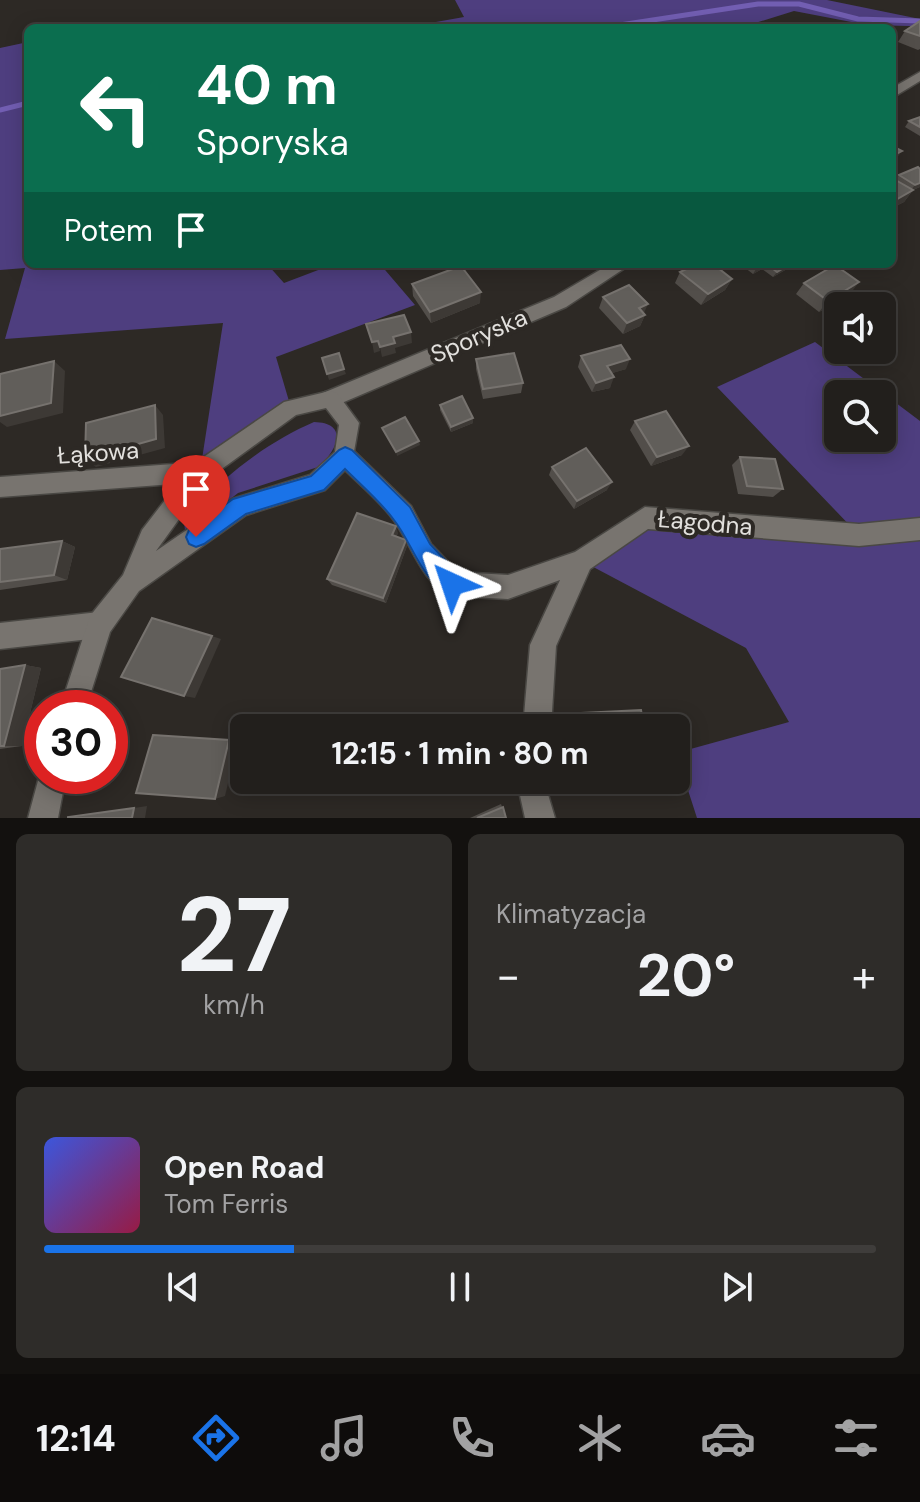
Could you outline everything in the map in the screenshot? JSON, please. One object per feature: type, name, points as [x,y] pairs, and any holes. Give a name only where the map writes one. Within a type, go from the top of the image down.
[{"type":"street","points":[[896,91],[920,76]]},
{"type":"street","name":"Sporyska","points":[[79,690],[99,625],[131,583],[150,538],[200,472],[291,408],[330,399],[560,302],[616,268]]},
{"type":"street","points":[[330,399],[349,423],[345,456]]},
{"type":"street","name":"Sporyska","points":[[131,583],[240,506],[317,483],[345,456]]},
{"type":"street","name":"Łagodna","points":[[345,456],[403,514],[423,552],[452,584],[508,587],[582,561],[645,518],[859,535],[920,529]]},
{"type":"street","name":"Łąkowa","points":[[0,487],[200,472]]},
{"type":"street","points":[[538,714],[543,645],[582,561]]},
{"type":"street","points":[[0,636],[99,625]]},
{"type":"street","points":[[43,818],[48,794]]},
{"type":"street","points":[[534,794],[540,818]]},
{"type":"shaded area","points":[[455,0],[827,0],[920,19],[920,31],[910,26],[862,24],[794,11],[752,24],[425,24],[464,17]]},
{"type":"shaded area","points":[[24,43],[25,268],[0,270],[0,48]]},
{"type":"shaded area","points":[[25,268],[271,268],[284,283],[323,268],[383,268],[415,305],[276,357],[291,408],[200,472],[223,323],[5,339]]},
{"type":"shaded area","points":[[815,342],[824,349],[824,364],[844,364],[866,380],[824,380],[824,452],[896,452],[896,403],[920,421],[920,818],[697,818],[689,794],[690,749],[789,722],[746,648],[582,561],[645,518],[858,534],[717,387]]},
{"type":"shaded area","points":[[314,422],[332,427],[337,439],[325,461],[318,467],[238,493],[196,526],[185,530],[184,523],[226,478],[260,452]]},
{"type":"building","points":[[920,21],[920,36],[905,31]]},
{"type":"building","points":[[920,117],[920,127],[909,121]]},
{"type":"building","points":[[918,167],[920,183],[915,185],[899,175]]},
{"type":"building","points":[[896,180],[913,190],[896,200]]},
{"type":"building","points":[[463,268],[481,292],[430,312],[412,284]]},
{"type":"building","points":[[688,268],[718,268],[732,279],[708,294],[680,272]]},
{"type":"building","points":[[830,268],[839,268],[859,282],[843,292],[824,292],[824,298],[804,283]]},
{"type":"building","points":[[629,285],[648,304],[639,308],[645,315],[627,323],[603,297]]},
{"type":"building","points":[[404,315],[411,332],[393,337],[395,343],[380,347],[378,341],[372,342],[366,324]]},
{"type":"building","points":[[621,345],[630,359],[607,366],[614,377],[596,383],[581,356]]},
{"type":"building","points":[[339,353],[344,369],[327,374],[322,358]]},
{"type":"building","points":[[514,353],[523,383],[483,389],[476,359]]},
{"type":"building","points":[[54,361],[51,403],[0,416],[0,374]]},
{"type":"building","points":[[462,396],[473,418],[451,427],[440,405]]},
{"type":"building","points":[[155,405],[156,439],[85,459],[86,423]]},
{"type":"building","points":[[666,411],[689,446],[657,457],[635,421]]},
{"type":"building","points":[[405,417],[419,441],[396,452],[382,428]]},
{"type":"building","points":[[586,448],[612,482],[577,501],[552,467]]},
{"type":"building","points":[[740,457],[775,459],[783,489],[747,486]]},
{"type":"building","points":[[357,513],[396,526],[392,535],[406,540],[383,598],[327,579]]},
{"type":"building","points":[[62,541],[54,575],[0,582],[0,549]]},
{"type":"building","points":[[152,618],[212,636],[184,696],[121,677]]},
{"type":"building","points":[[25,665],[4,746],[0,746],[0,669]]},
{"type":"building","points":[[641,710],[642,714],[582,714]]},
{"type":"building","points":[[153,735],[229,740],[215,799],[136,793]]},
{"type":"building","points":[[503,807],[506,818],[477,818]]},
{"type":"building","points":[[134,808],[132,818],[68,818],[68,817]]},
{"type":"waterway","points":[[626,24],[758,4],[799,4],[858,19],[920,21]]},
{"type":"waterway","points":[[0,110],[24,104]]},
{"type":"route","points":[[196,537],[240,506],[317,483],[345,456],[403,514],[423,552],[452,584]]}]
